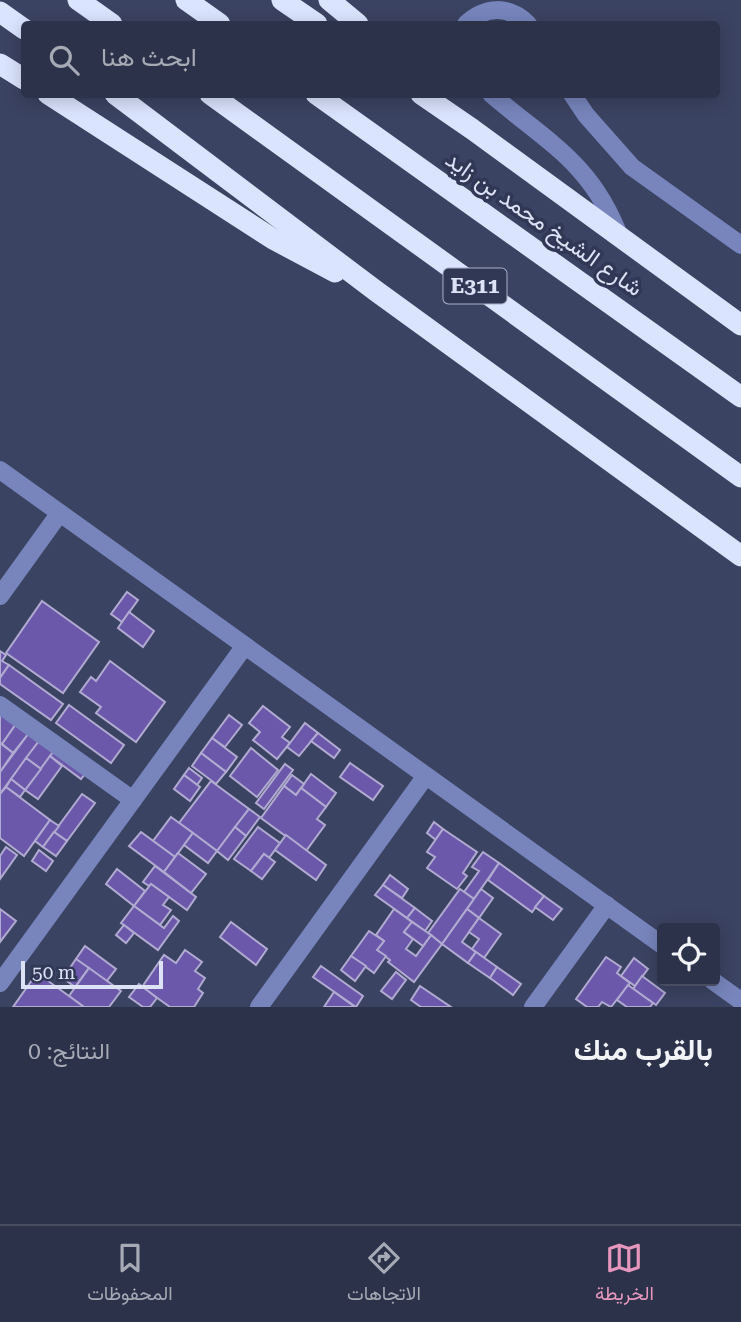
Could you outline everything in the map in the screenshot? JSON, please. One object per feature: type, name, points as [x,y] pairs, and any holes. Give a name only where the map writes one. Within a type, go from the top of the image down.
[{"type":"highway","points":[[78,0],[108,21]]},
{"type":"highway","points":[[186,0],[216,21]]},
{"type":"highway","points":[[282,0],[313,21]]},
{"type":"highway","points":[[329,0],[354,21]]},
{"type":"highway","points":[[0,12],[21,27]]},
{"type":"highway","points":[[0,64],[21,77]]},
{"type":"highway","points":[[54,98],[273,239],[341,276],[376,291]]},
{"type":"highway","points":[[120,98],[376,291],[741,556]]},
{"type":"highway","name":"E311","points":[[216,98],[741,477]]},
{"type":"highway","name":"شارع الشيخ محمد بن زايد","points":[[322,98],[741,397]]},
{"type":"highway","points":[[427,98],[741,325]]},
{"type":"highway","points":[[440,98],[472,129]]},
{"type":"highway","points":[[718,308],[741,316]]},
{"type":"street","points":[[470,21],[481,13],[498,10],[510,12],[524,21]]},
{"type":"street","points":[[496,98],[576,164],[603,198],[621,238]]},
{"type":"street","points":[[575,98],[586,115],[632,167],[741,245]]},
{"type":"street","points":[[0,470],[425,777],[657,940]]},
{"type":"street","points":[[0,596],[59,514]]},
{"type":"street","points":[[0,983],[244,647]]},
{"type":"street","points":[[0,705],[133,800]]},
{"type":"street","points":[[259,1007],[425,777]]},
{"type":"street","points":[[533,1007],[607,905]]},
{"type":"street","points":[[720,986],[741,1001]]},
{"type":"building","points":[[127,592],[138,600],[122,622],[111,614]]},
{"type":"building","points":[[42,601],[99,642],[63,693],[6,653]]},
{"type":"building","points":[[129,612],[154,631],[143,647],[118,628]]},
{"type":"building","points":[[0,651],[6,655],[2,661],[9,665],[0,678]]},
{"type":"building","points":[[110,661],[165,702],[136,742],[96,713],[101,707],[80,692],[91,677],[96,681]]},
{"type":"building","points":[[9,665],[63,704],[51,720],[0,684],[0,678]]},
{"type":"building","points":[[69,705],[124,745],[111,763],[56,723]]},
{"type":"building","points":[[263,706],[290,727],[282,737],[290,743],[277,759],[253,740],[260,732],[249,723]]},
{"type":"building","points":[[0,712],[16,724],[2,744],[0,743]]},
{"type":"building","points":[[229,715],[242,725],[225,747],[212,738]]},
{"type":"building","points":[[305,723],[318,733],[299,756],[287,747]]},
{"type":"building","points":[[16,724],[29,733],[13,753],[2,744]]},
{"type":"building","points":[[29,733],[39,741],[0,794],[0,772]]},
{"type":"building","points":[[318,733],[340,750],[334,758],[311,741]]},
{"type":"building","points":[[212,738],[237,757],[226,772],[201,753]]},
{"type":"building","points":[[39,741],[54,751],[41,769],[26,758]]},
{"type":"building","points":[[0,743],[13,753],[0,772]]},
{"type":"building","points":[[251,748],[278,770],[257,797],[230,776]]},
{"type":"building","points":[[54,751],[85,774],[81,779],[50,756]]},
{"type":"building","points":[[201,753],[226,772],[216,784],[192,766]]},
{"type":"building","points":[[50,756],[62,766],[38,799],[25,790]]},
{"type":"building","points":[[26,758],[41,769],[25,790],[11,779]]},
{"type":"building","points":[[350,763],[383,786],[373,800],[340,777]]},
{"type":"building","points":[[285,764],[293,770],[264,809],[256,803]]},
{"type":"building","points":[[189,768],[202,778],[197,785],[184,775]]},
{"type":"building","points":[[311,774],[336,793],[326,807],[301,788]]},
{"type":"building","points":[[184,775],[200,787],[190,801],[174,789]]},
{"type":"building","points":[[292,775],[304,784],[296,795],[284,786]]},
{"type":"building","points":[[11,779],[25,790],[20,797],[6,787]]},
{"type":"building","points":[[211,781],[249,809],[217,851],[179,823]]},
{"type":"building","points":[[284,786],[296,795],[301,788],[326,807],[317,819],[325,825],[306,851],[261,818]]},
{"type":"building","points":[[6,787],[50,820],[24,856],[0,838],[0,794]]},
{"type":"building","points":[[82,794],[95,803],[67,841],[54,832]]},
{"type":"building","points":[[249,809],[260,817],[246,836],[235,827]]},
{"type":"building","points":[[171,817],[193,833],[175,857],[153,841]]},
{"type":"building","points":[[50,820],[59,826],[43,847],[35,841]]},
{"type":"building","points":[[434,822],[443,829],[436,840],[427,833]]},
{"type":"building","points":[[235,827],[246,836],[228,860],[217,851]]},
{"type":"building","points":[[258,827],[280,843],[269,858],[264,854],[251,871],[234,859]]},
{"type":"building","points":[[443,829],[477,852],[463,873],[467,876],[457,889],[427,868],[435,857],[427,852]]},
{"type":"building","points":[[54,832],[67,841],[56,856],[43,847]]},
{"type":"building","points":[[141,832],[175,857],[164,872],[129,846]]},
{"type":"building","points":[[193,833],[217,851],[208,863],[184,845]]},
{"type":"building","points":[[286,835],[326,865],[316,880],[275,850]]},
{"type":"building","points":[[6,847],[17,855],[0,879],[0,856]]},
{"type":"building","points":[[39,850],[53,861],[46,871],[32,861]]},
{"type":"building","points":[[483,852],[499,863],[474,899],[464,892],[479,871],[472,867]]},
{"type":"building","points":[[178,853],[206,874],[191,893],[164,872]]},
{"type":"building","points":[[264,854],[275,862],[262,879],[251,871]]},
{"type":"building","points":[[499,863],[544,896],[532,912],[488,880]]},
{"type":"building","points":[[155,866],[196,897],[187,910],[151,884],[149,886],[143,882]]},
{"type":"building","points":[[117,869],[145,891],[134,906],[106,884]]},
{"type":"building","points":[[390,875],[408,889],[402,898],[383,885]]},
{"type":"building","points":[[151,884],[169,897],[163,905],[171,910],[160,925],[134,906]]},
{"type":"building","points":[[383,885],[415,908],[407,918],[375,895]]},
{"type":"building","points":[[460,889],[474,899],[442,944],[428,933]]},
{"type":"building","points":[[481,889],[493,898],[479,918],[467,909]]},
{"type":"building","points":[[544,896],[562,909],[553,920],[535,907]]},
{"type":"building","points":[[134,906],[164,928],[173,916],[179,921],[158,950],[121,923]]},
{"type":"building","points":[[415,908],[432,921],[425,931],[407,918]]},
{"type":"building","points":[[0,909],[16,921],[0,942]]},
{"type":"building","points":[[394,909],[412,922],[404,932],[413,939],[406,949],[416,956],[431,935],[442,944],[414,982],[377,950],[384,941],[376,935]]},
{"type":"building","points":[[467,909],[479,918],[462,942],[476,952],[468,963],[442,944]]},
{"type":"building","points":[[479,918],[501,934],[484,958],[472,949],[479,939],[469,932]]},
{"type":"building","points":[[231,922],[267,949],[256,965],[220,937]]},
{"type":"building","points":[[412,922],[431,935],[423,946],[404,932]]},
{"type":"building","points":[[124,925],[134,933],[126,943],[116,935]]},
{"type":"building","points":[[369,931],[384,941],[377,950],[386,956],[374,973],[351,956]]},
{"type":"building","points":[[85,946],[116,969],[106,982],[76,959]]},
{"type":"building","points":[[185,950],[202,962],[195,971],[205,978],[198,989],[203,993],[194,1007],[170,1007],[142,987],[164,955],[176,963]]},
{"type":"building","points":[[476,952],[497,967],[490,978],[468,963]]},
{"type":"building","points":[[351,956],[366,966],[355,981],[341,970]]},
{"type":"building","points":[[606,957],[621,967],[617,973],[630,983],[611,1007],[602,1002],[598,1007],[587,1007],[576,999]]},
{"type":"building","points":[[634,958],[648,969],[635,986],[621,976]]},
{"type":"building","points":[[76,959],[89,968],[75,987],[63,978]]},
{"type":"building","points":[[321,966],[363,996],[356,1007],[313,977]]},
{"type":"building","points":[[497,967],[521,984],[513,995],[490,978]]},
{"type":"building","points":[[89,968],[121,991],[109,1007],[84,1007],[69,996]]},
{"type":"building","points":[[396,972],[406,980],[392,999],[381,991]]},
{"type":"building","points":[[37,973],[69,996],[84,1007],[13,1007]]},
{"type":"building","points":[[642,976],[665,993],[656,1005],[633,989]]},
{"type":"building","points":[[139,984],[157,998],[150,1007],[143,1007],[129,997]]},
{"type":"building","points":[[628,985],[653,1003],[650,1007],[627,1007],[617,1000]]},
{"type":"building","points":[[420,986],[451,1007],[421,1007],[411,1000]]},
{"type":"building","points":[[334,992],[355,1007],[324,1007]]}]
